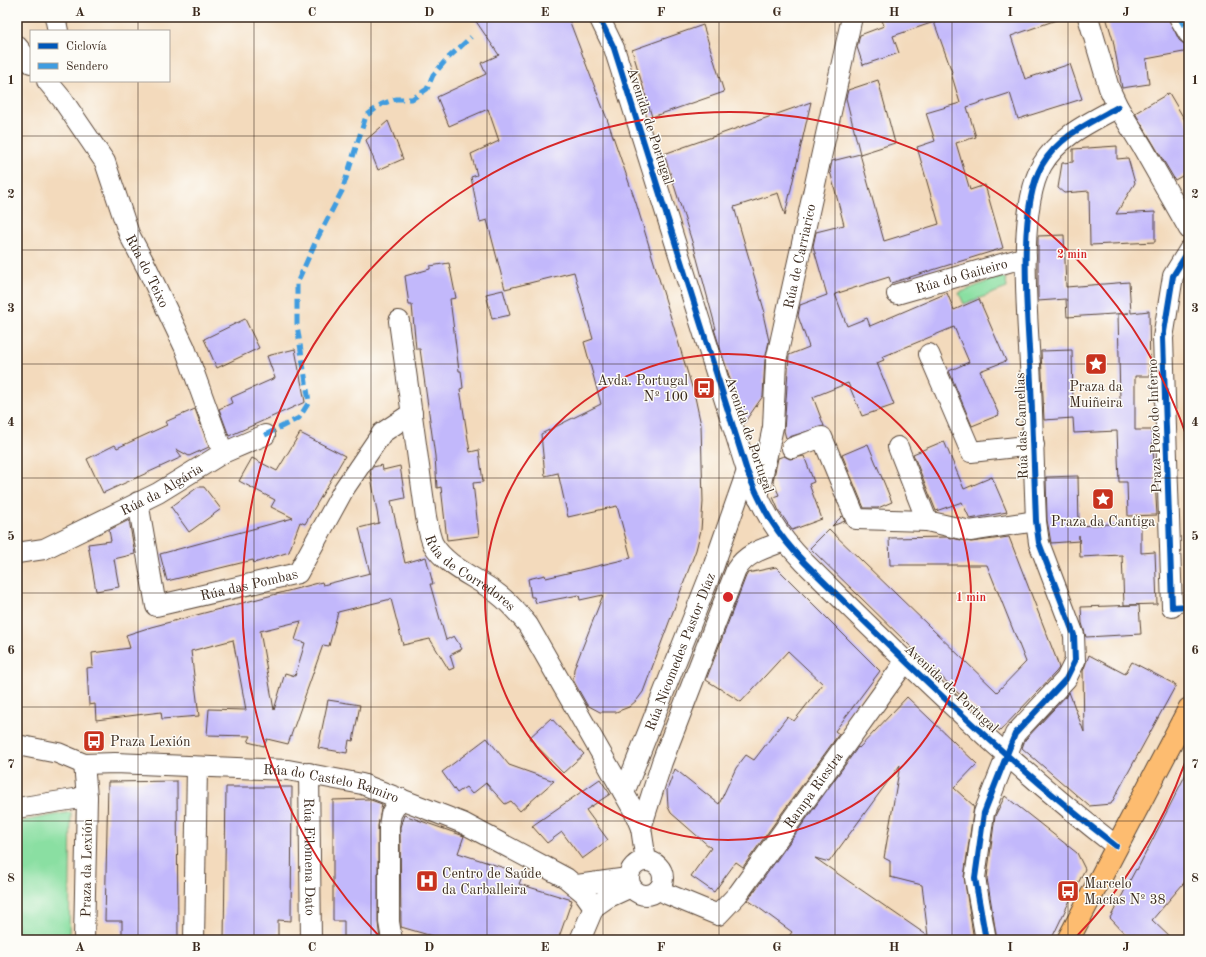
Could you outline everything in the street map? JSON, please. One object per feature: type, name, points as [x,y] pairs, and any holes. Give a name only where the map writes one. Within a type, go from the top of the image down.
[{"type":"main road","points":[[1068,940],[1116,846],[1189,710]]},
{"type":"street","points":[[55,17],[58,30]]},
{"type":"street","name":"Avenida de Portugal","points":[[599,17],[614,48],[747,471],[758,497],[784,541],[906,662],[1005,755],[1116,846]]},
{"type":"street","name":"Rúa de Carriarico","points":[[758,497],[773,427],[776,361],[852,17]]},
{"type":"street","points":[[1088,17],[1109,88],[1118,107],[1189,229]]},
{"type":"street","points":[[1179,17],[1189,34]]},
{"type":"street","points":[[17,46],[30,62]]},
{"type":"street","name":"Rúa do Teixo","points":[[55,86],[105,162],[128,234],[148,270],[184,348],[224,454]]},
{"type":"street","name":"Rúa das Camelias","points":[[986,940],[975,878],[984,813],[1005,755],[1015,734],[1066,679],[1075,661],[1074,635],[1039,543],[1036,521],[1026,257],[1028,222],[1032,192],[1041,166],[1053,148],[1072,132],[1118,107]]},
{"type":"street","name":"Praza Pozo do Inferno","points":[[1172,607],[1163,338],[1173,276],[1189,250]]},
{"type":"street","name":"Rúa do Gaiteiro","points":[[897,294],[1026,257]]},
{"type":"street","name":"Rúa de Corredores","points":[[399,321],[426,517],[430,535],[434,544],[441,554],[456,566],[498,594],[528,625],[624,793]]},
{"type":"street","points":[[929,354],[971,452],[1034,445]]},
{"type":"street","name":"Rúa das Pombas","points":[[138,502],[156,606],[298,573],[344,488],[382,433],[412,413]]},
{"type":"street","name":"Rúa da Algária","points":[[17,553],[44,549],[158,493],[224,454],[265,435]]},
{"type":"street","points":[[792,448],[822,437],[856,519],[927,521],[970,531],[1036,521]]},
{"type":"street","points":[[898,447],[927,521]]},
{"type":"street","name":"Rúa Nicomedes Pastor Díaz","points":[[646,861],[641,828],[624,793],[714,565],[747,471]]},
{"type":"street","name":"Rúa Nicomedes Pastor Díaz","points":[[641,828],[662,762],[736,570],[742,560],[753,553],[784,541]]},
{"type":"street","name":"Rampa Riestra","points":[[660,889],[667,894],[718,915],[738,894],[906,662]]},
{"type":"street","name":"Rúa do Castelo Ramiro","points":[[17,745],[58,753],[84,764],[115,763],[288,770],[362,784],[463,822],[577,885]]},
{"type":"street","name":"Praza da Lexión","points":[[84,764],[87,797],[84,940]]},
{"type":"street","points":[[194,940],[197,767]]},
{"type":"street","name":"Rúa Filomena Dato","points":[[309,773],[311,940]]},
{"type":"street","name":"Praza da Lexión","points":[[17,808],[87,797]]},
{"type":"street","points":[[392,940],[388,922],[389,826],[391,814],[400,798]]},
{"type":"street","points":[[646,861],[657,864],[661,868],[663,879],[660,889],[650,895],[645,896],[639,895],[629,882],[629,872],[636,864],[646,861]]},
{"type":"street","points":[[577,885],[629,882]]},
{"type":"street","points":[[580,940],[594,907],[629,882]]},
{"type":"street","points":[[577,885],[594,907]]},
{"type":"green space","points":[[1001,276],[1006,279],[1007,288],[964,304],[959,293]]},
{"type":"green space","points":[[71,812],[69,940],[17,940],[17,822]]},
{"type":"building","points":[[473,17],[568,17],[607,119],[636,203],[695,397],[701,425],[703,502],[701,530],[696,550],[643,692],[629,707],[616,712],[600,712],[587,705],[573,680],[574,669],[603,595],[580,600],[579,595],[536,603],[534,597],[531,597],[528,579],[545,575],[546,578],[631,558],[617,506],[568,517],[558,473],[545,476],[541,434],[601,404],[584,342],[593,339],[574,272],[505,289],[487,220],[480,222],[471,177],[477,175],[471,154],[499,141],[488,109],[449,126],[437,97],[486,74],[481,63],[499,55]]},
{"type":"building","points":[[881,17],[1059,17],[1059,19],[1011,36],[1025,79],[1070,64],[1082,99],[1018,119],[1010,93],[967,107],[976,137],[956,143],[970,190],[985,185],[1003,248],[891,283],[889,277],[835,294],[847,326],[867,318],[870,326],[947,293],[954,310],[979,299],[1006,361],[980,371],[999,415],[972,426],[949,371],[969,362],[954,327],[882,357],[884,360],[877,363],[894,405],[862,416],[848,383],[813,397],[824,426],[786,438],[784,431],[789,355],[809,347],[798,316],[800,305],[827,295],[813,246],[816,232],[844,225],[830,171],[832,161],[860,154],[884,241],[939,224],[917,147],[935,141],[926,113],[960,103],[951,73],[952,72],[934,22],[893,36],[899,53],[863,65],[857,47],[860,35],[884,26]]},
{"type":"building","points":[[1106,17],[1168,17],[1179,40],[1184,44],[1189,45],[1189,51],[1146,59],[1149,84],[1122,88],[1113,40]]},
{"type":"building","points":[[703,25],[724,92],[652,117],[632,50]]},
{"type":"building","points":[[878,80],[895,143],[860,154],[846,98],[848,90]]},
{"type":"building","points":[[1169,93],[1189,127],[1189,172],[1175,180],[1135,113]]},
{"type":"building","points":[[811,102],[785,215],[778,193],[734,207],[765,313],[763,314],[769,341],[765,360],[763,396],[744,423],[714,329],[716,329],[695,251],[664,154]]},
{"type":"building","points":[[388,121],[403,159],[378,170],[366,140]]},
{"type":"building","points":[[1117,146],[1117,159],[1128,158],[1135,183],[1116,214],[1155,212],[1155,242],[1090,245],[1089,191],[1064,193],[1058,188],[1062,163],[1073,162],[1073,149]]},
{"type":"building","points":[[1064,235],[1066,287],[1129,282],[1131,313],[1149,311],[1150,376],[1135,376],[1135,430],[1152,430],[1157,515],[1128,516],[1127,482],[1119,482],[1117,431],[1074,433],[1073,418],[1044,420],[1041,351],[1072,350],[1073,402],[1120,400],[1118,314],[1129,313],[1067,317],[1066,299],[1038,301],[1038,236]]},
{"type":"building","points":[[449,263],[456,298],[450,299],[459,371],[461,371],[463,388],[460,389],[470,452],[479,450],[483,482],[473,483],[479,536],[447,540],[441,487],[437,488],[435,456],[420,349],[416,349],[412,305],[409,305],[405,276],[430,269],[430,266]]},
{"type":"building","points":[[503,290],[510,315],[492,319],[486,294]]},
{"type":"building","points":[[245,319],[259,348],[217,368],[204,339]]},
{"type":"building","points":[[295,349],[305,402],[229,436],[219,409],[232,403],[230,398],[275,378],[267,356]]},
{"type":"building","points":[[195,409],[209,447],[189,456],[176,449],[182,457],[103,493],[87,459],[115,445],[117,448],[167,425],[165,422]]},
{"type":"building","points":[[300,433],[345,456],[305,524],[300,522],[289,552],[254,563],[253,560],[167,581],[160,554],[293,518],[271,507],[275,500],[239,481],[252,458],[277,471]]},
{"type":"building","points":[[944,441],[964,489],[992,477],[1007,512],[970,519],[962,502],[936,511],[913,454]]},
{"type":"building","points":[[868,444],[892,502],[878,508],[864,508],[842,455]]},
{"type":"building","points":[[784,456],[790,459],[804,456],[814,482],[809,484],[822,519],[792,530],[779,511],[773,497],[779,495],[773,481],[778,458]]},
{"type":"building","points":[[382,465],[383,470],[400,466],[405,498],[391,501],[405,563],[426,557],[433,584],[430,584],[446,640],[454,636],[462,649],[450,655],[454,668],[449,670],[430,639],[403,645],[391,599],[338,612],[329,646],[323,645],[288,744],[267,739],[264,746],[248,742],[251,736],[207,735],[209,709],[246,710],[233,640],[191,651],[199,716],[162,719],[161,712],[96,720],[95,704],[89,705],[87,668],[93,667],[92,653],[130,648],[126,635],[151,627],[322,582],[323,585],[370,573],[359,528],[379,523],[370,471],[373,467]],"holes":[[[301,621],[295,640],[305,643],[295,676],[285,673],[274,710],[260,631]]]},
{"type":"building","points":[[1078,476],[1079,526],[1141,522],[1141,553],[1155,552],[1157,604],[1124,605],[1122,555],[1080,557],[1079,535],[1079,541],[1051,543],[1047,520],[1046,477]]},
{"type":"building","points":[[198,487],[204,487],[221,509],[189,532],[171,507]]},
{"type":"building","points":[[842,516],[845,521],[832,526]]},
{"type":"building","points":[[129,520],[135,554],[114,559],[119,587],[96,591],[88,544],[111,541],[109,530]]},
{"type":"building","points":[[829,529],[997,692],[1026,662],[987,565],[890,565],[889,538],[947,537],[971,542],[1009,537],[1059,668],[1000,731],[957,692],[810,548]]},
{"type":"building","points":[[776,567],[880,671],[835,731],[839,734],[743,867],[736,862],[714,892],[691,876],[711,848],[671,813],[668,807],[667,790],[675,769],[719,804],[736,768],[746,755],[754,760],[787,717],[794,721],[823,684],[788,651],[741,702],[706,680],[746,576],[748,573]]},
{"type":"building","points":[[1139,605],[1141,634],[1086,637],[1082,623],[1081,607]]},
{"type":"building","points":[[1089,655],[1125,674],[1132,662],[1176,685],[1111,804],[1089,806],[1022,748],[1025,740],[1066,696],[1066,698],[1069,692],[1084,732],[1083,671]]},
{"type":"building","points":[[907,697],[977,764],[954,788],[974,806],[964,877],[974,940],[786,940],[792,932],[748,900],[858,747],[859,748]],"holes":[[[900,765],[884,858],[890,861],[890,877],[922,885],[928,936],[815,858],[829,862]]]},
{"type":"building","points":[[328,700],[360,705],[353,741],[349,740],[347,753],[318,748]]},
{"type":"building","points":[[551,718],[584,754],[563,773],[529,738]]},
{"type":"building","points":[[487,738],[509,765],[554,781],[520,811],[511,801],[505,804],[486,783],[472,794],[466,787],[457,793],[442,772]]},
{"type":"building","points":[[1189,768],[1189,877],[1152,920],[1173,940],[1131,940],[1110,918],[1136,869],[1137,870]]},
{"type":"building","points":[[600,779],[610,794],[586,810],[608,840],[582,859],[562,832],[547,843],[532,826]]},
{"type":"building","points":[[177,781],[178,940],[122,940],[122,921],[105,921],[108,782]]},
{"type":"building","points":[[226,787],[292,787],[291,921],[278,920],[278,940],[224,940]]},
{"type":"building","points":[[1005,796],[1077,853],[1085,869],[1051,940],[997,940],[987,878],[995,816]]},
{"type":"building","points":[[368,799],[382,804],[378,826],[378,922],[380,940],[344,940],[344,921],[333,921],[333,800]]},
{"type":"building","points":[[404,815],[464,836],[458,853],[523,874],[519,884],[572,900],[558,940],[430,940],[432,936],[401,927],[400,827]]},
{"type":"marked path","points":[[1179,17],[1189,34]]},
{"type":"marked path","points":[[265,435],[299,418],[309,402],[297,325],[297,283],[316,241],[342,191],[366,116],[382,104],[396,99],[412,99],[427,89],[433,75],[446,60],[471,37]]},
{"type":"cycle path","points":[[599,17],[614,48],[747,471],[771,521],[805,563],[956,709],[995,745],[1116,846]]},
{"type":"cycle path","points":[[986,940],[975,878],[984,813],[1015,734],[1066,679],[1075,661],[1074,635],[1039,543],[1036,521],[1031,384],[1026,303],[1026,240],[1029,211],[1034,186],[1042,165],[1049,155],[1057,146],[1076,131],[1118,107]]},
{"type":"cycle path","points":[[1189,250],[1173,276],[1163,338],[1172,607],[1189,606]]},
{"type":"place","name":"Praza da Muiñeira","points":[[1096,364]]},
{"type":"place","name":"Avda. Portugal Nº 100","points":[[704,388]]},
{"type":"place","name":"Praza da Cantiga","points":[[1103,499]]},
{"type":"place","name":"Praza Lexión","points":[[94,741]]},
{"type":"place","name":"Centro de Saúde da Carballeira","points":[[427,881]]},
{"type":"place","name":"Marcelo Macías Nº 38","points":[[1068,891]]}]
